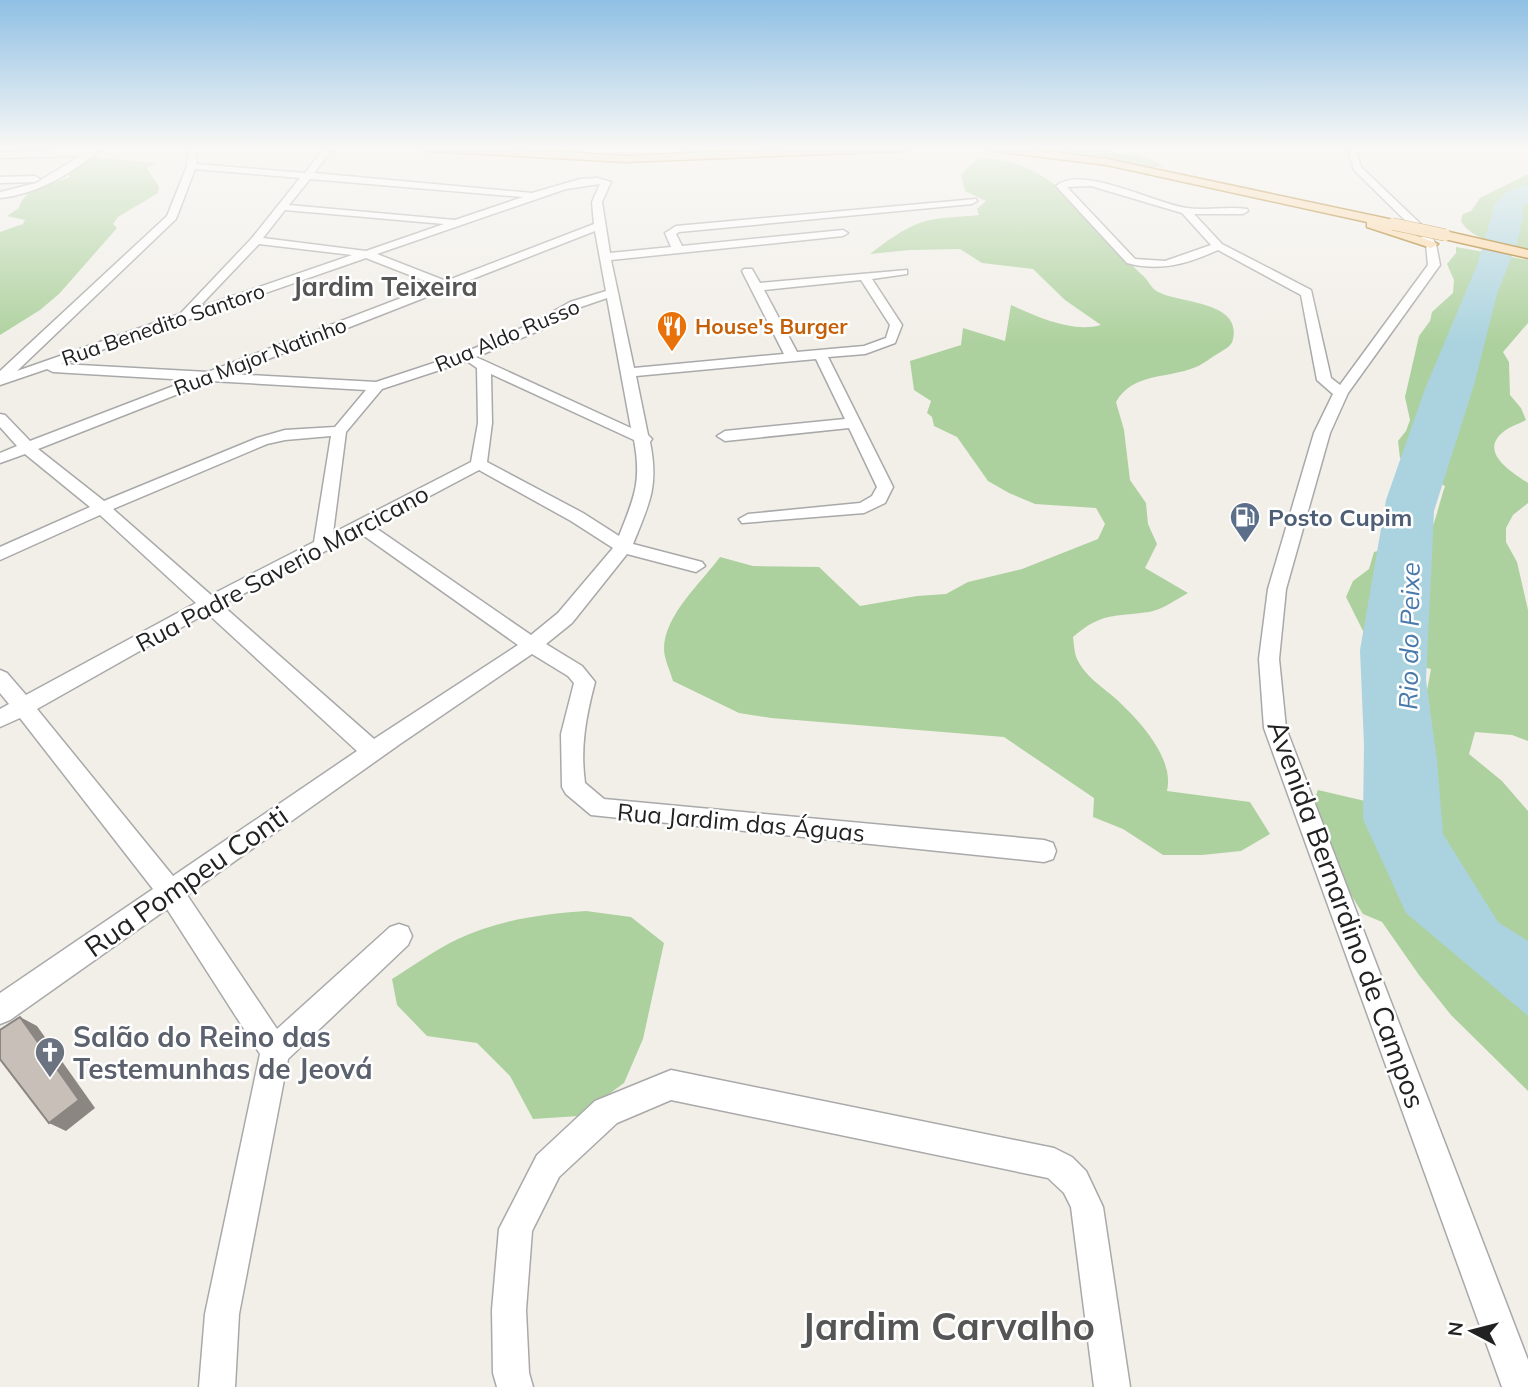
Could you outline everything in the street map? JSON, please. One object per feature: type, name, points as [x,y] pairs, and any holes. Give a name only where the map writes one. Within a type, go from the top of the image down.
[{"type":"main road","points":[[1345,213],[1361,213],[1393,224],[1528,254]]},
{"type":"main road","points":[[1345,213],[1432,244]]},
{"type":"street","points":[[0,380],[174,213]]},
{"type":"street","points":[[185,315],[278,213]]},
{"type":"street","points":[[351,213],[460,222]]},
{"type":"street","name":"Rua Benedito Santoro","points":[[0,380],[486,213]]},
{"type":"street","name":"Rua Pompeu Conti","points":[[0,1010],[373,752],[532,646],[565,618],[622,547],[645,492],[644,439],[598,213]]},
{"type":"street","points":[[678,250],[670,233],[676,229],[848,213]]},
{"type":"street","points":[[1085,213],[1131,261],[1146,266],[1167,265],[1218,246]]},
{"type":"street","points":[[1188,213],[1218,246],[1307,293],[1324,380],[1341,393]]},
{"type":"street","points":[[1402,213],[1418,226],[1432,244]]},
{"type":"street","name":"Rua Major Natinho","points":[[0,458],[599,226]]},
{"type":"street","points":[[606,257],[843,233]]},
{"type":"street","points":[[256,240],[366,254],[444,285]]},
{"type":"street","name":"Avenida Bernardino de Campos","points":[[1432,244],[1434,265],[1341,393],[1322,433],[1277,590],[1269,659],[1275,728],[1520,1387]]},
{"type":"street","points":[[748,271],[791,355]]},
{"type":"street","points":[[757,287],[903,272]]},
{"type":"street","points":[[630,372],[865,350],[890,343],[896,334],[896,325],[864,276]]},
{"type":"street","name":"Rua Aldo Russo","points":[[377,386],[466,357],[538,326],[575,305],[614,292]]},
{"type":"street","points":[[36,345],[49,355],[73,356]]},
{"type":"street","points":[[748,519],[864,508],[878,499],[885,487],[820,354]]},
{"type":"street","points":[[466,357],[484,368],[644,439]]},
{"type":"street","points":[[40,367],[377,386]]},
{"type":"street","points":[[484,368],[485,423],[479,464],[577,517],[622,547],[696,566]]},
{"type":"street","points":[[322,545],[339,431],[377,386]]},
{"type":"street","points":[[0,418],[28,448],[102,508],[373,752]]},
{"type":"street","points":[[725,436],[853,423]]},
{"type":"street","points":[[0,554],[262,441],[285,435],[339,431]]},
{"type":"street","name":"Rua Padre Saverio Marcicano","points":[[0,719],[207,605],[479,464]]},
{"type":"street","points":[[361,525],[532,646]]},
{"type":"street","name":"Rua Jardim das Águas","points":[[532,646],[575,671],[585,682],[573,723],[569,756],[574,787],[599,808],[1044,851]]},
{"type":"street","points":[[0,678],[171,892],[275,1051]]},
{"type":"street","points":[[217,1387],[222,1314],[275,1051],[399,936]]},
{"type":"street","points":[[515,1387],[511,1373],[509,1310],[516,1229],[548,1166],[606,1112],[671,1085],[1054,1164],[1070,1174],[1080,1186],[1087,1207],[1112,1387]]},
{"type":"green space","points":[[12,213],[125,213],[113,224],[117,228],[59,294],[40,310],[0,335],[0,232],[23,224],[25,220],[7,216]]},
{"type":"green space","points":[[978,213],[1085,213],[1155,290],[1217,310],[1227,316],[1233,326],[1233,339],[1224,350],[1196,367],[1141,381],[1123,392],[1116,402],[1124,430],[1130,480],[1146,503],[1148,524],[1157,544],[1145,568],[1188,593],[1154,611],[1101,619],[1073,637],[1080,665],[1124,707],[1153,740],[1165,766],[1167,791],[1250,802],[1270,834],[1241,851],[1163,855],[1123,829],[1093,817],[1094,798],[1004,737],[739,713],[673,681],[664,649],[670,624],[685,600],[720,557],[753,566],[819,567],[860,606],[946,594],[968,582],[1022,569],[1098,539],[1105,524],[1096,508],[1035,504],[988,481],[957,437],[934,426],[932,417],[927,413],[931,401],[914,390],[910,361],[961,345],[963,328],[1005,341],[1011,305],[1067,325],[1101,325],[1065,300],[1033,269],[982,263],[960,249],[870,254],[901,232],[922,222],[979,215]]},
{"type":"green space","points":[[1528,213],[1528,251],[1491,242],[1473,234],[1461,221],[1463,214]]},
{"type":"green space","points":[[1456,247],[1528,260],[1528,323],[1503,352],[1509,362],[1510,395],[1521,408],[1526,420],[1502,433],[1494,448],[1501,462],[1528,483],[1528,503],[1513,515],[1506,528],[1506,542],[1517,562],[1528,610],[1528,741],[1512,735],[1475,732],[1469,754],[1502,781],[1528,811],[1528,1091],[1451,1015],[1382,922],[1363,914],[1338,874],[1312,805],[1318,790],[1365,801],[1410,782],[1431,669],[1389,659],[1367,639],[1346,597],[1353,581],[1369,569],[1374,552],[1395,546],[1423,546],[1436,517],[1445,486],[1416,472],[1400,458],[1398,441],[1410,420],[1405,397],[1419,336],[1430,321],[1432,312],[1453,293],[1454,280],[1447,264],[1456,253]]},
{"type":"green space","points":[[586,911],[631,917],[664,943],[643,1039],[624,1083],[579,1116],[533,1119],[510,1076],[477,1043],[427,1036],[397,1005],[392,979],[441,948],[473,932],[520,919]]},
{"type":"water","name":"Rio do Peixe","points":[[1492,213],[1523,213],[1517,243],[1497,294],[1474,385],[1434,511],[1426,680],[1443,834],[1498,922],[1528,941],[1528,1016],[1406,913],[1363,819],[1364,745],[1360,650],[1386,500],[1425,389],[1477,265]]},
{"type":"building","name":"Salão do Reino das Testemunhas de Jeová","points":[[20,1017],[79,1100],[49,1123],[0,1059],[0,1030]]},
{"type":"place","name":"House's Burger","points":[[672,353]]},
{"type":"place","name":"Posto Cupim","points":[[1245,544]]},
{"type":"place","name":"Salão do Reino das Testemunhas de Jeová","points":[[50,1079]]},
{"type":"district","name":"Jardim Teixeira","points":[[385,286]]},
{"type":"district","name":"Jardim Carvalho","points":[[948,1326]]}]
